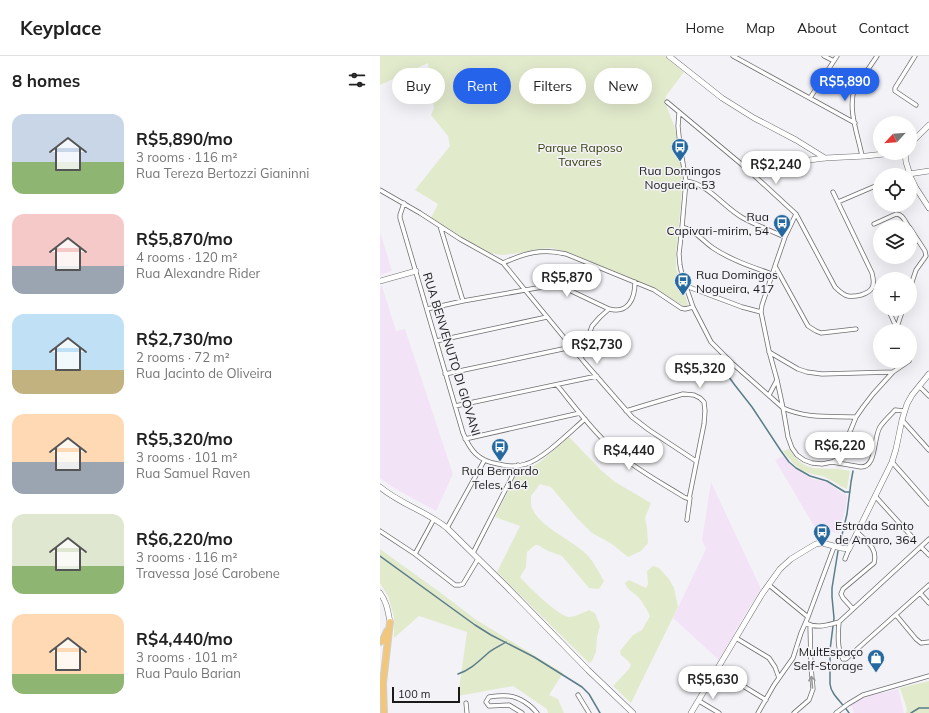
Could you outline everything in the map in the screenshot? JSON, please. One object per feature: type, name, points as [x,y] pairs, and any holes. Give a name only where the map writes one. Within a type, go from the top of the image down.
[{"type":"highway","points":[[380,642],[383,640],[390,622]]},
{"type":"highway","points":[[384,713],[383,683],[390,622]]},
{"type":"street","points":[[669,56],[722,98],[825,158]]},
{"type":"street","points":[[733,56],[855,123]]},
{"type":"street","points":[[824,56],[834,61]]},
{"type":"street","points":[[810,98],[836,56]]},
{"type":"street","points":[[862,156],[852,100],[854,90],[877,56]]},
{"type":"street","points":[[915,56],[894,88],[895,91],[916,105]]},
{"type":"street","points":[[667,102],[746,168],[796,214],[835,287],[842,293],[855,297],[869,292],[873,287],[874,282],[872,273],[833,192]]},
{"type":"street","points":[[679,113],[678,126],[680,146],[686,181],[679,254],[682,275],[693,306],[711,342],[733,364],[783,408],[806,416],[856,417]]},
{"type":"street","points":[[917,137],[929,125]]},
{"type":"street","points":[[746,168],[825,158],[873,155]]},
{"type":"street","points":[[917,174],[929,171]]},
{"type":"street","points":[[686,181],[702,186],[742,218],[786,237]]},
{"type":"street","points":[[838,202],[873,187]]},
{"type":"street","points":[[380,190],[404,203],[460,239],[504,262],[525,290],[626,411],[649,430],[696,460]]},
{"type":"street","points":[[917,190],[929,208]]},
{"type":"street","name":"RUA BENVENUTO DI GIOVANI","points":[[404,203],[400,215],[465,439],[475,453],[484,461]]},
{"type":"street","points":[[796,214],[772,274],[761,312],[777,380],[788,437],[792,448],[797,455],[812,463],[822,464],[832,462],[864,467],[871,461],[877,434],[880,428],[895,410],[905,411]]},
{"type":"street","points":[[883,220],[896,214],[901,215],[904,220]]},
{"type":"street","points":[[440,226],[463,301]]},
{"type":"street","points":[[682,227],[689,229],[712,248],[725,255],[772,274]]},
{"type":"street","points":[[915,272],[926,256],[925,250],[918,240]]},
{"type":"street","points":[[504,262],[532,252],[542,251],[566,254],[656,291],[681,308],[685,309],[693,306]]},
{"type":"street","points":[[775,266],[808,326],[816,332],[821,333],[856,329]]},
{"type":"street","points":[[380,281],[416,271]]},
{"type":"street","points":[[427,309],[554,285],[569,290],[609,309],[621,310],[627,306],[633,297],[635,282]]},
{"type":"street","points":[[686,286],[742,307],[761,312]]},
{"type":"street","points":[[581,358],[592,326],[600,316],[609,309]]},
{"type":"street","points":[[436,341],[548,317]]},
{"type":"street","points":[[446,374],[572,347]]},
{"type":"street","points":[[769,351],[798,369],[807,372],[822,374],[893,372]]},
{"type":"street","points":[[832,462],[836,460],[842,451],[856,417],[873,394],[893,372],[899,368]]},
{"type":"street","points":[[845,559],[892,462],[907,404],[912,395],[929,374]]},
{"type":"street","points":[[455,406],[597,376]]},
{"type":"street","points":[[769,395],[777,380]]},
{"type":"street","points":[[556,385],[607,444],[616,452],[684,497],[689,498]]},
{"type":"street","points":[[919,386],[929,396]]},
{"type":"street","points":[[626,411],[679,395],[691,394],[700,398],[705,405],[704,424],[696,460],[686,520]]},
{"type":"street","points":[[465,439],[580,413]]},
{"type":"street","points":[[446,528],[484,461],[501,465],[526,464],[543,455],[585,419]]},
{"type":"street","points":[[902,420],[929,450]]},
{"type":"street","points":[[892,462],[929,504]]},
{"type":"street","points":[[473,553],[518,465]]},
{"type":"street","points":[[380,487],[434,519],[446,528],[473,553],[588,670],[633,713]]},
{"type":"street","points":[[875,496],[913,538]]},
{"type":"street","points":[[415,554],[434,519]]},
{"type":"street","points":[[380,531],[458,585],[463,584],[478,559]]},
{"type":"street","points":[[853,609],[841,594],[843,589],[874,563],[875,555],[873,548],[857,532]]},
{"type":"street","points":[[806,622],[810,625],[823,626],[837,623],[929,540]]},
{"type":"street","points":[[692,713],[768,585],[784,565],[809,548],[820,543],[834,547],[849,548]]},
{"type":"street","points":[[758,713],[793,658],[834,547]]},
{"type":"street","points":[[921,547],[929,555]]},
{"type":"street","points":[[768,585],[808,617]]},
{"type":"street","points":[[837,623],[840,655],[843,659],[846,659],[929,585]]},
{"type":"street","points":[[380,593],[386,602],[390,622]]},
{"type":"street","points":[[920,593],[929,603]]},
{"type":"street","points":[[896,615],[916,639],[921,643],[929,642]]},
{"type":"street","points":[[794,713],[809,700],[813,689],[810,625]]},
{"type":"street","points":[[736,638],[769,658],[775,667],[779,678]]},
{"type":"street","points":[[717,670],[766,700]]},
{"type":"street","points":[[836,713],[863,695],[929,676]]},
{"type":"street","points":[[522,713],[510,705],[489,706],[486,702],[487,699],[494,696],[508,695],[526,703],[537,713]]},
{"type":"street","points":[[578,695],[589,713]]},
{"type":"street","points":[[699,701],[719,713]]},
{"type":"street","points":[[466,703],[466,713]]},
{"type":"shaded area","points":[[380,232],[392,271],[380,275]]},
{"type":"shaded area","points":[[382,286],[396,331],[405,329],[453,474],[436,511],[394,488],[380,478],[380,287]]},
{"type":"shaded area","points":[[783,456],[794,468],[812,479],[826,482],[847,496],[839,533],[828,531],[820,536],[775,460]]},
{"type":"shaded area","points":[[711,482],[761,589],[719,660],[673,618],[706,549],[702,540]]},
{"type":"shaded area","points":[[898,689],[904,713],[854,713],[851,705],[859,700],[877,692],[883,693]]},
{"type":"green space","name":"Parque Raposo Tavares","points":[[380,56],[665,56],[684,72],[666,96],[665,102],[675,128],[683,171],[676,268],[689,309],[654,288],[570,253],[552,248],[502,255],[489,253],[431,218],[438,204],[415,190],[450,146],[448,136],[431,115],[434,108],[433,104],[445,104],[445,68],[429,68],[428,63],[417,68],[392,68],[392,80],[380,85]]},
{"type":"green space","points":[[569,437],[602,471],[615,482],[651,503],[645,518],[648,543],[641,551],[628,557],[612,544],[592,533],[576,517],[551,487],[540,484],[531,496],[532,507],[542,522],[583,551],[589,557],[604,581],[599,589],[589,588],[562,556],[548,551],[538,545],[535,545],[527,552],[526,567],[520,577],[543,600],[564,615],[571,617],[589,610],[595,613],[600,626],[597,637],[596,652],[592,661],[589,663],[497,572],[520,526],[495,517],[519,470],[531,468]]},
{"type":"green space","points":[[789,449],[802,464],[809,467],[850,471],[847,489],[825,477],[807,473],[799,468],[783,451]]},
{"type":"green space","points":[[380,549],[475,619],[563,673],[549,695],[558,699],[564,713],[548,713],[547,709],[513,686],[458,696],[467,632],[419,616],[394,638],[394,617],[388,596],[380,583]]},
{"type":"green space","points":[[653,566],[659,568],[669,579],[674,588],[678,607],[631,703],[613,686],[631,665],[621,655],[620,651],[633,635],[642,630],[650,616],[638,597],[627,587],[625,583],[629,580],[646,588],[648,584],[647,571]]},
{"type":"green space","points":[[929,681],[929,713],[906,713],[907,709],[900,688]]},
{"type":"waterway","points":[[705,360],[722,370],[729,377],[752,407],[789,462],[810,476],[827,481],[845,492],[850,492]]},
{"type":"waterway","points":[[841,539],[847,514],[853,471]]},
{"type":"waterway","points":[[838,551],[832,588],[834,618],[830,650],[830,684],[833,692],[849,713]]},
{"type":"waterway","points":[[380,556],[475,625],[534,657],[582,687],[589,694],[600,713]]},
{"type":"waterway","points":[[458,674],[470,668],[491,651],[506,642]]},
{"type":"waterway","points":[[911,713],[919,708],[929,708]]},
{"type":"place","name":"Rua Domingos Nogueira, 53","points":[[680,162]]},
{"type":"place","name":"Rua Capivari-mirim, 54","points":[[782,238]]},
{"type":"place","name":"Rua Domingos Nogueira, 417","points":[[683,296]]},
{"type":"place","name":"Rua Bernardo Teles, 164","points":[[500,462]]},
{"type":"place","name":"Estrada Santo de Amaro, 364","points":[[822,547]]},
{"type":"place","name":"MultEspaço Self-Storage","points":[[876,673]]}]
